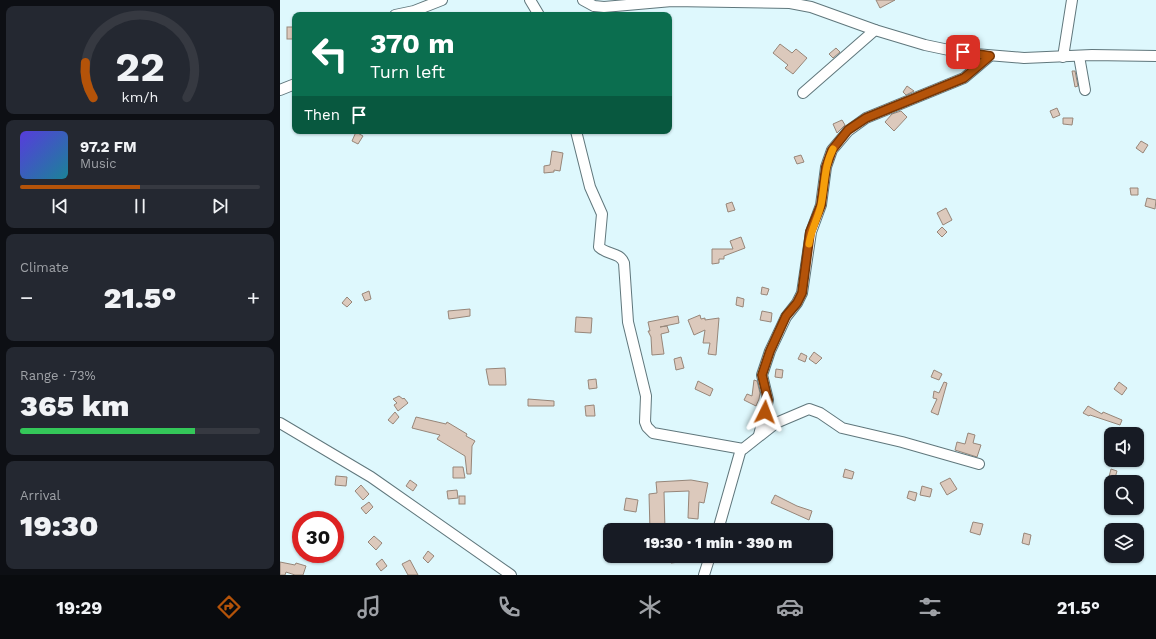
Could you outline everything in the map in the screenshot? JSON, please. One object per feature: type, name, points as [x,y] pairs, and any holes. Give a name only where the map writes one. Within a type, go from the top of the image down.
[{"type":"street","points":[[406,12],[442,0]]},
{"type":"street","points":[[530,0],[537,12]]},
{"type":"street","points":[[583,0],[593,10],[614,3],[672,1],[765,1],[811,7],[874,30],[925,45],[990,56],[1024,58],[1156,56]]},
{"type":"street","points":[[1063,57],[1072,0]]},
{"type":"street","points":[[803,92],[874,30]]},
{"type":"street","points":[[759,435],[768,400],[762,375],[770,351],[786,316],[797,303],[802,293],[810,232],[821,205],[826,167],[832,150],[848,130],[866,118],[964,78],[990,56]]},
{"type":"street","points":[[1079,56],[1085,90]]},
{"type":"street","points":[[280,90],[292,85]]},
{"type":"street","points":[[577,134],[590,187],[602,214],[599,247],[602,250],[618,256],[624,263],[628,322],[646,396],[644,417],[647,427],[653,433],[741,449],[746,448],[759,435],[776,423],[809,409],[820,412],[842,428],[979,464]]},
{"type":"street","points":[[280,423],[371,477],[511,575]]},
{"type":"street","points":[[720,523],[741,449]]},
{"type":"street","points":[[704,575],[708,563]]},
{"type":"building","points":[[876,0],[895,0],[880,8]]},
{"type":"building","points":[[287,27],[292,27],[292,39],[287,39]]},
{"type":"building","points":[[780,44],[792,53],[796,49],[807,58],[793,74],[785,68],[788,65],[773,53]]},
{"type":"building","points":[[836,48],[840,52],[833,58],[829,54]]},
{"type":"building","points":[[1072,71],[1075,71],[1078,86],[1075,87]]},
{"type":"building","points":[[907,86],[914,91],[906,95],[903,92]]},
{"type":"building","points":[[1057,108],[1060,115],[1053,118],[1050,111]]},
{"type":"building","points":[[901,111],[907,117],[894,131],[885,122],[892,114]]},
{"type":"building","points":[[1063,118],[1073,118],[1072,125],[1063,124]]},
{"type":"building","points":[[842,120],[845,125],[837,133],[833,124]]},
{"type":"building","points":[[355,134],[363,136],[358,144],[352,141]]},
{"type":"building","points":[[1141,141],[1148,145],[1143,153],[1136,148]]},
{"type":"building","points":[[552,151],[563,153],[560,171],[554,170],[554,172],[544,173],[544,166],[550,165]]},
{"type":"building","points":[[801,155],[804,162],[797,164],[794,157]]},
{"type":"building","points":[[1130,188],[1138,188],[1138,195],[1131,195]]},
{"type":"building","points":[[1147,198],[1156,200],[1155,209],[1145,206]]},
{"type":"building","points":[[732,202],[735,210],[728,212],[726,204]]},
{"type":"building","points":[[946,208],[952,220],[943,225],[937,213]]},
{"type":"building","points":[[942,227],[947,232],[942,237],[937,232]]},
{"type":"building","points":[[741,237],[745,248],[724,256],[724,259],[719,259],[719,263],[712,264],[712,249],[733,249],[730,241]]},
{"type":"building","points":[[762,287],[769,289],[767,295],[761,294]]},
{"type":"building","points":[[369,291],[371,299],[365,301],[362,294]]},
{"type":"building","points":[[347,297],[352,302],[347,307],[342,303]]},
{"type":"building","points":[[737,297],[744,299],[743,307],[736,305]]},
{"type":"building","points":[[470,309],[470,316],[449,319],[448,311]]},
{"type":"building","points":[[762,311],[772,313],[771,322],[760,320]]},
{"type":"building","points":[[700,315],[701,319],[705,318],[705,320],[719,318],[716,355],[708,354],[710,343],[703,343],[705,330],[694,335],[688,320]]},
{"type":"building","points":[[678,316],[679,323],[660,327],[667,326],[669,332],[661,334],[664,354],[652,355],[648,322]]},
{"type":"building","points":[[576,317],[592,318],[591,333],[575,332]]},
{"type":"building","points":[[814,352],[822,358],[816,364],[809,359]]},
{"type":"building","points":[[801,353],[807,356],[805,362],[798,359]]},
{"type":"building","points":[[681,357],[684,368],[676,370],[674,359]]},
{"type":"building","points":[[505,368],[506,385],[489,385],[486,369]]},
{"type":"building","points":[[776,369],[783,370],[782,378],[775,377]]},
{"type":"building","points":[[934,370],[942,374],[939,380],[931,377]]},
{"type":"building","points":[[596,379],[597,388],[589,389],[588,380]]},
{"type":"building","points":[[754,380],[757,381],[760,393],[756,406],[744,400],[747,394],[752,396]]},
{"type":"building","points":[[698,381],[713,389],[710,396],[695,389]]},
{"type":"building","points":[[944,382],[947,383],[938,415],[931,412],[937,399],[933,398],[934,391],[939,393]]},
{"type":"building","points":[[1119,382],[1127,388],[1122,395],[1114,389]]},
{"type":"building","points":[[399,396],[403,399],[404,398],[408,403],[398,411],[394,405],[397,403],[393,399]]},
{"type":"building","points":[[528,399],[554,401],[554,406],[528,406]]},
{"type":"building","points":[[594,405],[595,416],[586,416],[585,406]]},
{"type":"building","points":[[1088,406],[1102,414],[1103,412],[1122,420],[1120,425],[1083,413]]},
{"type":"building","points":[[395,412],[399,417],[393,424],[388,420]]},
{"type":"building","points":[[416,417],[446,424],[447,422],[467,434],[466,436],[475,441],[472,446],[471,474],[467,474],[465,456],[437,439],[440,435],[412,428]]},
{"type":"building","points":[[968,433],[975,435],[973,443],[981,445],[977,457],[955,450],[957,442],[965,444]]},
{"type":"building","points":[[453,467],[463,467],[465,478],[453,478]]},
{"type":"building","points":[[845,469],[854,472],[852,479],[843,477]]},
{"type":"building","points":[[1111,469],[1117,471],[1116,475],[1110,475]]},
{"type":"building","points":[[336,476],[347,477],[346,486],[335,485]]},
{"type":"building","points":[[950,478],[957,489],[947,495],[940,483]]},
{"type":"building","points":[[410,480],[417,485],[413,491],[406,486]]},
{"type":"building","points":[[691,480],[708,483],[704,503],[699,502],[698,519],[688,518],[689,491],[664,492],[665,523],[650,523],[649,494],[657,493],[656,482]]},
{"type":"building","points":[[361,485],[369,494],[363,500],[355,491]]},
{"type":"building","points":[[922,486],[932,489],[930,497],[920,495]]},
{"type":"building","points":[[457,490],[458,498],[448,499],[447,491]]},
{"type":"building","points":[[909,491],[917,493],[915,501],[907,498]]},
{"type":"building","points":[[775,495],[797,506],[812,511],[809,520],[771,503]]},
{"type":"building","points":[[459,496],[465,496],[465,504],[459,504]]},
{"type":"building","points":[[626,498],[638,500],[636,512],[624,510]]},
{"type":"building","points":[[369,502],[373,507],[366,514],[361,508]]},
{"type":"building","points":[[973,522],[983,524],[980,535],[970,532]]},
{"type":"building","points":[[1024,533],[1031,535],[1029,545],[1022,543]]},
{"type":"building","points":[[374,536],[382,543],[376,550],[368,542]]},
{"type":"building","points":[[428,551],[434,556],[428,563],[423,558]]},
{"type":"building","points":[[382,559],[387,566],[381,571],[376,564]]},
{"type":"building","points":[[410,560],[418,575],[408,575],[402,564]]},
{"type":"building","points":[[280,562],[295,565],[296,563],[306,566],[303,575],[295,575],[286,572],[285,575],[280,575]]},
{"type":"slow traffic","points":[[809,244],[810,232],[821,205],[826,167],[833,149]]},
{"type":"route","points":[[765,412],[768,400],[762,375],[770,351],[786,316],[797,303],[802,293],[810,232],[821,205],[826,167],[832,150],[848,130],[866,118],[964,78],[990,56],[963,52]]}]
